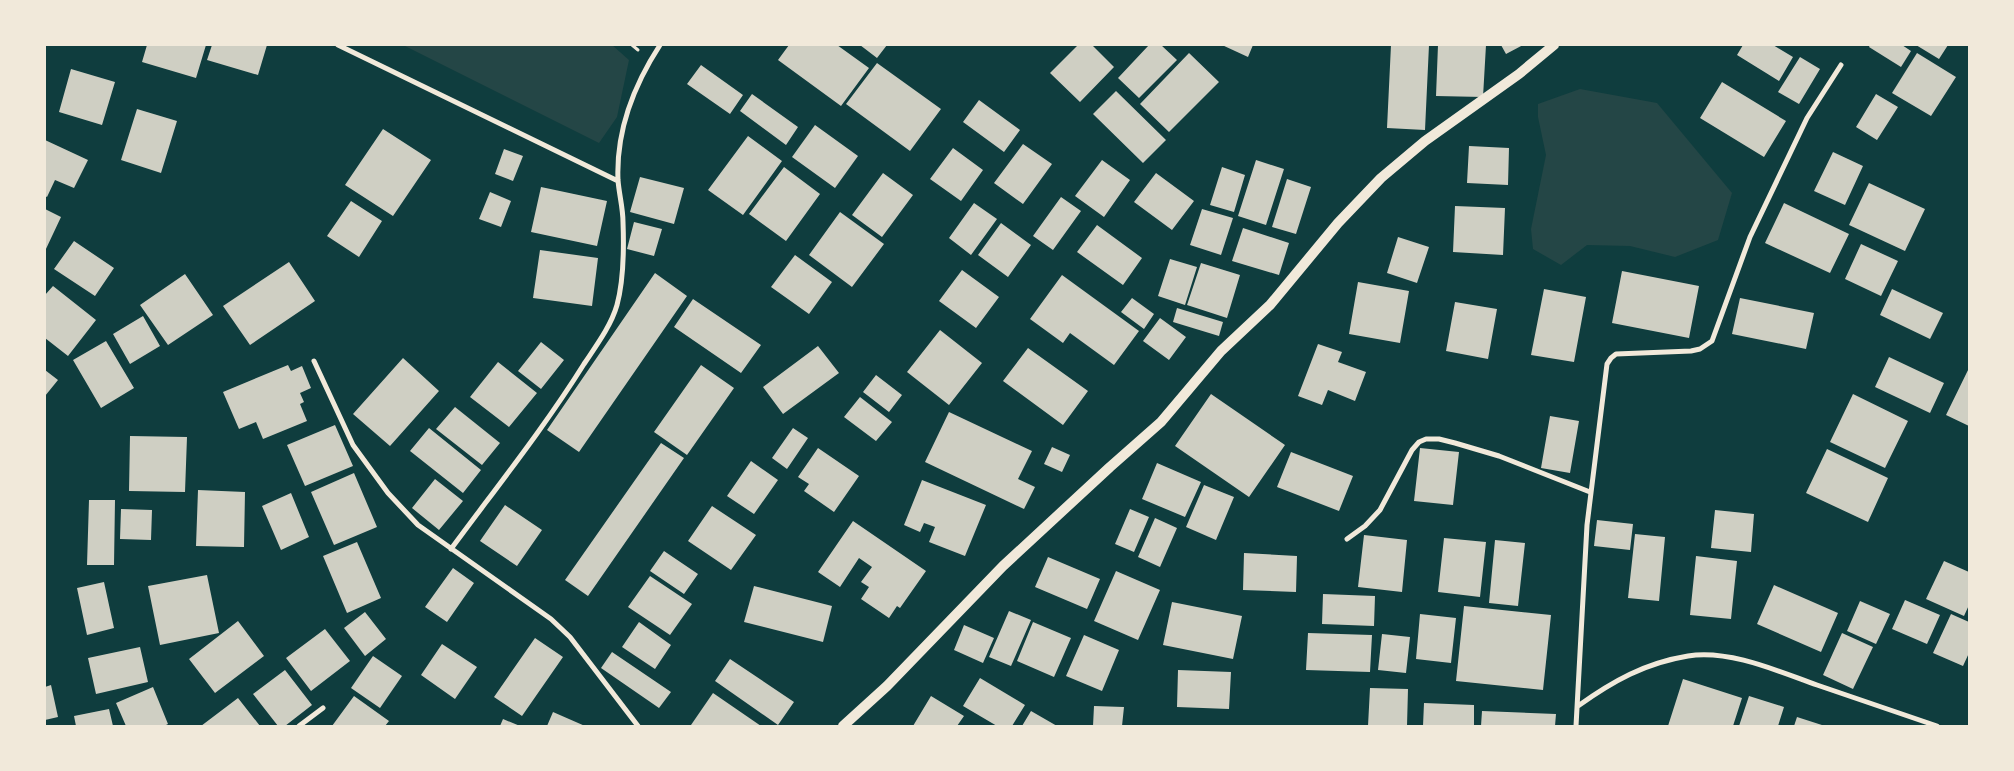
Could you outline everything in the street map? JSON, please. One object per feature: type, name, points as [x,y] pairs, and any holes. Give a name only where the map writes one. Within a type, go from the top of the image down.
[{"type":"main road","points":[[843,726],[887,686],[1004,566],[1161,422],[1221,350],[1270,305],[1338,223],[1381,178],[1425,141],[1519,74],[1554,45]]},
{"type":"street","points":[[338,45],[618,182]]},
{"type":"street","points":[[451,549],[566,393],[607,328],[617,305],[621,272],[623,221],[618,182],[618,156],[631,101],[660,45]]},
{"type":"street","points":[[1576,726],[1590,492],[1607,364],[1616,354],[1690,351],[1700,349],[1712,341],[1750,238],[1807,118],[1841,65]]},
{"type":"street","points":[[314,361],[353,445],[388,494],[418,525],[451,549],[465,556],[551,619],[570,637],[638,726]]},
{"type":"street","points":[[1347,539],[1365,526],[1380,510],[1412,450],[1419,442],[1426,439],[1439,439],[1499,456],[1590,492]]},
{"type":"street","points":[[1578,706],[1611,683],[1640,668],[1690,656],[1723,656],[1760,665],[1937,726]]},
{"type":"street","points":[[299,726],[323,708]]},
{"type":"shaded area","points":[[403,45],[612,45],[629,60],[617,117],[599,143]]},
{"type":"shaded area","points":[[1580,89],[1657,103],[1732,193],[1718,240],[1675,257],[1630,246],[1587,245],[1561,265],[1533,249],[1531,229],[1546,155],[1538,117],[1538,104]]},
{"type":"building","points":[[147,45],[206,45],[196,78],[142,62]]},
{"type":"building","points":[[212,45],[267,45],[258,75],[207,60]]},
{"type":"building","points":[[789,45],[837,45],[869,68],[841,106],[778,60]]},
{"type":"building","points":[[860,45],[887,45],[877,58]]},
{"type":"building","points":[[1078,45],[1092,45],[1114,67],[1080,102],[1050,73]]},
{"type":"building","points":[[1149,45],[1161,45],[1177,60],[1139,98],[1118,78]]},
{"type":"building","points":[[1222,45],[1253,45],[1248,57]]},
{"type":"building","points":[[1391,45],[1429,45],[1425,130],[1387,128]]},
{"type":"building","points":[[1438,45],[1486,45],[1483,97],[1436,96]]},
{"type":"building","points":[[1501,45],[1523,45],[1506,54]]},
{"type":"building","points":[[1743,45],[1773,45],[1793,57],[1779,81],[1737,55]]},
{"type":"building","points":[[1870,45],[1902,45],[1911,51],[1901,67],[1869,47]]},
{"type":"building","points":[[1916,45],[1948,45],[1939,59]]},
{"type":"building","points":[[1189,53],[1219,82],[1169,132],[1140,104]]},
{"type":"building","points":[[1917,53],[1956,77],[1931,116],[1892,93]]},
{"type":"building","points":[[1800,57],[1820,69],[1799,104],[1778,92]]},
{"type":"building","points":[[877,63],[941,109],[910,151],[846,104]]},
{"type":"building","points":[[701,65],[743,95],[730,114],[687,84]]},
{"type":"building","points":[[71,69],[115,82],[102,125],[59,112]]},
{"type":"building","points":[[1722,82],[1786,121],[1764,157],[1700,118]]},
{"type":"building","points":[[1116,91],[1166,140],[1143,163],[1093,114]]},
{"type":"building","points":[[752,94],[798,127],[786,145],[740,111]]},
{"type":"building","points":[[1876,94],[1898,107],[1877,140],[1856,127]]},
{"type":"building","points":[[979,100],[1020,130],[1004,152],[963,122]]},
{"type":"building","points":[[137,109],[177,121],[161,173],[121,160]]},
{"type":"building","points":[[815,125],[858,156],[835,188],[792,157]]},
{"type":"building","points":[[383,129],[431,160],[393,216],[345,185]]},
{"type":"building","points":[[748,136],[782,161],[743,215],[708,190]]},
{"type":"building","points":[[45,140],[88,160],[74,188],[55,180],[47,197],[45,196]]},
{"type":"building","points":[[1023,144],[1052,164],[1023,204],[994,183]]},
{"type":"building","points":[[1469,146],[1509,148],[1508,185],[1467,183]]},
{"type":"building","points":[[953,148],[983,170],[961,201],[930,179]]},
{"type":"building","points":[[504,149],[523,156],[513,181],[495,174]]},
{"type":"building","points":[[1833,152],[1863,166],[1845,205],[1814,191]]},
{"type":"building","points":[[1102,160],[1130,180],[1104,217],[1075,196]]},
{"type":"building","points":[[1256,160],[1284,169],[1266,225],[1238,216]]},
{"type":"building","points":[[784,167],[820,194],[786,241],[749,214]]},
{"type":"building","points":[[1222,167],[1245,175],[1234,212],[1210,205]]},
{"type":"building","points":[[883,173],[913,195],[882,237],[852,215]]},
{"type":"building","points":[[1156,173],[1194,201],[1172,230],[1134,202]]},
{"type":"building","points":[[640,177],[684,188],[674,224],[630,212]]},
{"type":"building","points":[[1287,179],[1311,187],[1296,234],[1272,227]]},
{"type":"building","points":[[1869,183],[1925,209],[1905,251],[1849,225]]},
{"type":"building","points":[[541,187],[607,201],[597,246],[531,232]]},
{"type":"building","points":[[490,192],[511,201],[501,227],[479,219]]},
{"type":"building","points":[[1061,197],[1081,211],[1053,250],[1033,236]]},
{"type":"building","points":[[351,201],[382,221],[359,257],[327,236]]},
{"type":"building","points":[[974,203],[997,219],[971,255],[949,238]]},
{"type":"building","points":[[1784,203],[1849,234],[1830,273],[1765,243]]},
{"type":"building","points":[[1455,206],[1505,208],[1503,255],[1453,252]]},
{"type":"building","points":[[45,209],[61,217],[45,251]]},
{"type":"building","points":[[1202,209],[1233,218],[1221,255],[1190,245]]},
{"type":"building","points":[[840,212],[884,244],[852,287],[809,255]]},
{"type":"building","points":[[634,222],[662,229],[654,256],[627,249]]},
{"type":"building","points":[[1001,223],[1031,245],[1008,277],[978,255]]},
{"type":"building","points":[[1097,225],[1142,258],[1123,285],[1077,252]]},
{"type":"building","points":[[1243,228],[1289,243],[1279,275],[1232,261]]},
{"type":"building","points":[[1398,237],[1429,247],[1417,283],[1387,273]]},
{"type":"building","points":[[74,241],[114,268],[95,296],[54,269]]},
{"type":"building","points":[[1861,244],[1898,261],[1881,296],[1845,279]]},
{"type":"building","points":[[540,250],[598,258],[592,306],[533,298]]},
{"type":"building","points":[[795,255],[832,282],[809,314],[771,287]]},
{"type":"building","points":[[1170,259],[1197,267],[1185,305],[1158,296]]},
{"type":"building","points":[[289,262],[315,301],[250,345],[223,306]]},
{"type":"building","points":[[1201,263],[1240,275],[1227,318],[1187,305]]},
{"type":"building","points":[[962,270],[999,297],[976,328],[939,301]]},
{"type":"building","points":[[1622,271],[1699,286],[1689,338],[1612,323]]},
{"type":"building","points":[[655,273],[687,296],[579,452],[547,430]]},
{"type":"building","points":[[185,274],[213,315],[168,345],[140,305]]},
{"type":"building","points":[[1062,275],[1139,331],[1114,365],[1070,333],[1063,343],[1030,319]]},
{"type":"building","points":[[1358,282],[1409,291],[1400,343],[1349,334]]},
{"type":"building","points":[[53,286],[96,320],[68,356],[45,338],[45,295]]},
{"type":"building","points":[[1544,289],[1586,297],[1574,362],[1531,355]]},
{"type":"building","points":[[1892,289],[1943,313],[1930,339],[1880,315]]},
{"type":"building","points":[[1132,298],[1154,314],[1144,329],[1121,312]]},
{"type":"building","points":[[1740,298],[1814,313],[1806,349],[1732,334]]},
{"type":"building","points":[[693,299],[761,345],[741,373],[674,327]]},
{"type":"building","points":[[1455,302],[1497,309],[1488,359],[1446,351]]},
{"type":"building","points":[[1177,308],[1223,322],[1219,336],[1173,322]]},
{"type":"building","points":[[143,316],[160,346],[130,364],[113,334]]},
{"type":"building","points":[[1160,318],[1186,337],[1169,360],[1143,341]]},
{"type":"building","points":[[940,330],[982,363],[949,405],[907,372]]},
{"type":"building","points":[[106,341],[134,388],[101,408],[73,360]]},
{"type":"building","points":[[541,342],[564,360],[541,389],[518,371]]},
{"type":"building","points":[[1318,344],[1342,352],[1338,362],[1366,372],[1355,401],[1328,390],[1322,405],[1298,396]]},
{"type":"building","points":[[818,346],[839,373],[783,414],[763,387]]},
{"type":"building","points":[[1028,348],[1088,391],[1063,425],[1003,381]]},
{"type":"building","points":[[1889,357],[1944,383],[1930,413],[1875,387]]},
{"type":"building","points":[[403,358],[439,391],[390,446],[353,414]]},
{"type":"building","points":[[498,362],[537,393],[509,427],[470,397]]},
{"type":"building","points":[[288,365],[291,371],[302,366],[311,388],[300,393],[304,402],[300,404],[307,421],[263,439],[256,422],[239,429],[223,392]]},
{"type":"building","points":[[701,365],[734,388],[687,455],[654,432]]},
{"type":"building","points":[[1969,368],[1969,426],[1946,415]]},
{"type":"building","points":[[45,370],[58,380],[45,396]]},
{"type":"building","points":[[876,375],[902,395],[889,412],[863,392]]},
{"type":"building","points":[[1211,394],[1285,445],[1249,497],[1175,446]]},
{"type":"building","points":[[1853,394],[1908,421],[1885,468],[1830,442]]},
{"type":"building","points":[[860,397],[892,422],[876,441],[844,417]]},
{"type":"building","points":[[455,407],[500,443],[482,465],[436,429]]},
{"type":"building","points":[[949,412],[1032,451],[1018,479],[1035,487],[1024,509],[925,462]]},
{"type":"building","points":[[1550,416],[1579,421],[1570,473],[1541,468]]},
{"type":"building","points":[[335,425],[353,466],[305,486],[287,445]]},
{"type":"building","points":[[429,428],[481,470],[463,493],[410,451]]},
{"type":"building","points":[[793,428],[808,438],[787,469],[772,458]]},
{"type":"building","points":[[130,436],[187,437],[185,492],[129,491]]},
{"type":"building","points":[[661,443],[684,458],[588,596],[565,580]]},
{"type":"building","points":[[1052,447],[1070,455],[1062,472],[1044,464]]},
{"type":"building","points":[[818,448],[859,476],[834,512],[804,491],[809,484],[798,477]]},
{"type":"building","points":[[1420,448],[1459,452],[1453,505],[1414,501]]},
{"type":"building","points":[[1827,449],[1888,478],[1868,522],[1806,493]]},
{"type":"building","points":[[1291,452],[1353,476],[1339,511],[1277,487]]},
{"type":"building","points":[[751,461],[778,480],[754,514],[727,496]]},
{"type":"building","points":[[1157,463],[1201,482],[1185,517],[1142,499]]},
{"type":"building","points":[[354,473],[377,527],[334,545],[311,492]]},
{"type":"building","points":[[435,479],[463,501],[439,530],[412,508]]},
{"type":"building","points":[[922,480],[986,505],[965,556],[929,542],[935,527],[924,523],[920,532],[904,525]]},
{"type":"building","points":[[1204,485],[1234,497],[1216,540],[1186,527]]},
{"type":"building","points":[[198,490],[245,492],[244,547],[196,546]]},
{"type":"building","points":[[291,493],[309,537],[281,550],[262,506]]},
{"type":"building","points":[[89,500],[115,500],[114,565],[87,565]]},
{"type":"building","points":[[505,505],[542,530],[517,566],[480,541]]},
{"type":"building","points":[[712,506],[756,535],[731,570],[688,541]]},
{"type":"building","points":[[121,509],[152,510],[151,540],[120,539]]},
{"type":"building","points":[[1130,509],[1149,517],[1134,552],[1115,544]]},
{"type":"building","points":[[1715,510],[1754,514],[1751,552],[1711,548]]},
{"type":"building","points":[[1155,518],[1177,528],[1160,567],[1138,557]]},
{"type":"building","points":[[1597,520],[1633,524],[1630,550],[1594,546]]},
{"type":"building","points":[[853,521],[926,571],[900,608],[897,606],[889,618],[861,599],[869,587],[861,582],[872,567],[859,558],[840,587],[818,572]]},
{"type":"building","points":[[1635,534],[1665,537],[1659,601],[1628,598]]},
{"type":"building","points":[[1364,535],[1407,540],[1402,592],[1358,587]]},
{"type":"building","points":[[1444,538],[1486,542],[1480,597],[1438,592]]},
{"type":"building","points":[[1495,540],[1525,543],[1518,606],[1489,603]]},
{"type":"building","points":[[357,542],[381,598],[347,613],[323,556]]},
{"type":"building","points":[[664,551],[698,574],[684,594],[650,571]]},
{"type":"building","points":[[1244,553],[1297,556],[1296,592],[1243,590]]},
{"type":"building","points":[[1696,556],[1737,561],[1731,619],[1690,615]]},
{"type":"building","points":[[1048,557],[1100,579],[1087,609],[1035,587]]},
{"type":"building","points":[[1944,561],[1969,572],[1969,605],[1964,616],[1926,599]]},
{"type":"building","points":[[453,568],[474,583],[447,622],[425,607]]},
{"type":"building","points":[[1116,571],[1160,590],[1138,640],[1094,621]]},
{"type":"building","points":[[207,575],[219,633],[160,645],[148,586]]},
{"type":"building","points":[[650,576],[692,604],[670,635],[628,607]]},
{"type":"building","points":[[104,582],[114,628],[87,635],[77,588]]},
{"type":"building","points":[[1774,585],[1838,613],[1821,652],[1757,624]]},
{"type":"building","points":[[754,586],[832,606],[823,642],[744,622]]},
{"type":"building","points":[[1323,594],[1375,596],[1374,626],[1322,624]]},
{"type":"building","points":[[1905,600],[1940,615],[1927,644],[1892,629]]},
{"type":"building","points":[[1860,601],[1890,614],[1876,644],[1847,631]]},
{"type":"building","points":[[1172,602],[1242,616],[1233,659],[1163,645]]},
{"type":"building","points":[[1464,606],[1551,615],[1543,690],[1456,681]]},
{"type":"building","points":[[1009,611],[1031,620],[1011,666],[989,657]]},
{"type":"building","points":[[365,612],[386,639],[365,656],[344,628]]},
{"type":"building","points":[[1420,614],[1456,618],[1451,663],[1416,659]]},
{"type":"building","points":[[1951,614],[1969,622],[1969,653],[1963,666],[1933,653]]},
{"type":"building","points":[[238,621],[264,656],[215,693],[189,659]]},
{"type":"building","points":[[639,622],[671,645],[655,669],[622,647]]},
{"type":"building","points":[[1033,622],[1071,638],[1054,677],[1017,661]]},
{"type":"building","points":[[964,625],[994,638],[983,663],[954,650]]},
{"type":"building","points":[[325,629],[350,661],[311,691],[286,658]]},
{"type":"building","points":[[1308,633],[1372,635],[1370,672],[1306,670]]},
{"type":"building","points":[[1842,633],[1873,647],[1853,689],[1823,675]]},
{"type":"building","points":[[1382,634],[1410,637],[1406,673],[1378,670]]},
{"type":"building","points":[[1084,635],[1119,650],[1102,691],[1066,676]]},
{"type":"building","points":[[535,638],[563,657],[522,716],[494,697]]},
{"type":"building","points":[[442,644],[477,667],[455,699],[421,675]]},
{"type":"building","points":[[140,647],[148,682],[96,694],[88,658]]},
{"type":"building","points":[[612,652],[671,692],[659,708],[601,668]]},
{"type":"building","points":[[373,656],[402,676],[380,708],[351,688]]},
{"type":"building","points":[[730,659],[794,702],[778,725],[715,681]]},
{"type":"building","points":[[285,670],[312,705],[285,726],[278,726],[253,694]]},
{"type":"building","points":[[1178,670],[1231,672],[1229,709],[1177,707]]},
{"type":"building","points":[[980,678],[1025,705],[1012,726],[997,726],[963,706]]},
{"type":"building","points":[[1683,679],[1742,698],[1733,726],[1668,726]]},
{"type":"building","points":[[51,685],[58,717],[45,720],[45,687]]},
{"type":"building","points":[[153,687],[168,724],[164,726],[126,726],[116,703]]},
{"type":"building","points":[[1370,688],[1408,689],[1407,726],[1368,726]]},
{"type":"building","points":[[713,693],[761,726],[691,725]]},
{"type":"building","points":[[354,696],[389,721],[385,726],[332,726]]},
{"type":"building","points":[[931,696],[964,716],[957,726],[913,726]]},
{"type":"building","points":[[1749,696],[1784,707],[1778,726],[1739,726]]},
{"type":"building","points":[[238,698],[260,726],[201,726]]},
{"type":"building","points":[[1424,703],[1474,705],[1474,726],[1423,726]]},
{"type":"building","points":[[1094,706],[1124,707],[1122,726],[1093,726]]},
{"type":"building","points":[[109,709],[113,726],[76,726],[74,716]]},
{"type":"building","points":[[1031,711],[1057,726],[1022,726]]},
{"type":"building","points":[[1482,711],[1556,714],[1555,726],[1481,726]]},
{"type":"building","points":[[553,712],[585,726],[547,726]]},
{"type":"building","points":[[1797,717],[1825,726],[1794,726]]},
{"type":"building","points":[[503,719],[520,726],[500,726]]}]
